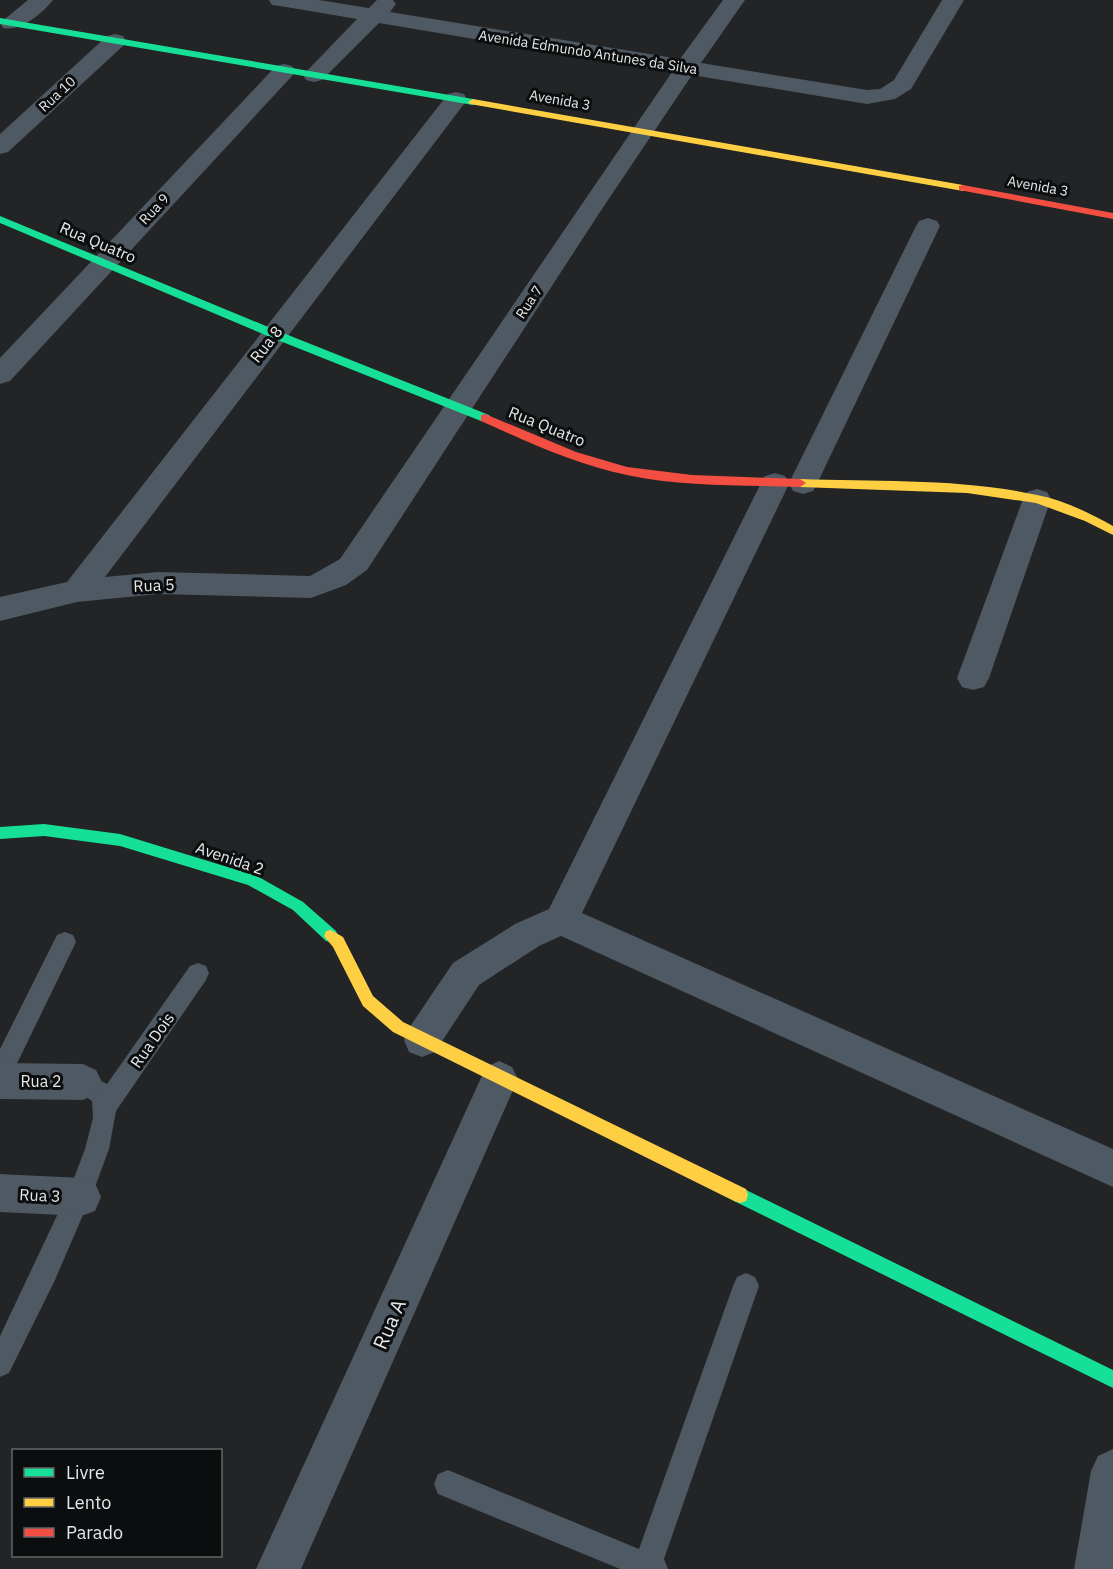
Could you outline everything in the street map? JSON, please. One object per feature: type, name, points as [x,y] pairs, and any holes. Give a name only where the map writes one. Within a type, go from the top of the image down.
[{"type":"street","points":[[5,22],[42,0]]},
{"type":"street","name":"Avenida Edmundo Antunes da Silva","points":[[280,0],[382,8],[685,69],[867,97],[879,97],[896,91],[932,39],[953,0]]},
{"type":"street","name":"Rua 7","points":[[311,587],[333,580],[345,573],[356,562],[641,130],[733,0]]},
{"type":"street","points":[[314,75],[382,8]]},
{"type":"street","name":"Avenida 3","points":[[5,22],[641,130],[1113,216]]},
{"type":"street","name":"Rua 10","points":[[0,147],[115,41]]},
{"type":"street","name":"Rua 9","points":[[0,375],[284,71]]},
{"type":"street","name":"Rua 8","points":[[77,591],[456,99]]},
{"type":"street","name":"Rua Quatro","points":[[0,219],[274,333],[460,407],[566,454],[626,471],[685,479],[967,489],[1037,499],[1089,518],[1113,531]]},
{"type":"street","points":[[422,1040],[466,974],[527,936],[561,920],[927,226]]},
{"type":"street","points":[[973,678],[1037,499]]},
{"type":"street","name":"Rua 5","points":[[0,609],[77,591],[158,583],[311,587]]},
{"type":"street","name":"Avenida 2","points":[[0,833],[44,830],[120,840],[252,880],[298,906],[338,942],[368,1001],[398,1027],[1113,1379]]},
{"type":"street","points":[[561,920],[1113,1168]]},
{"type":"street","name":"Rua A","points":[[278,1569],[500,1078]]},
{"type":"street","name":"Rua 2","points":[[0,1081],[94,1094]]},
{"type":"street","name":"Rua 3","points":[[0,1193],[81,1197]]},
{"type":"street","points":[[1096,1569],[1113,1471]]},
{"type":"lane","points":[[0,1074],[65,942]]},
{"type":"lane","name":"Rua Dois","points":[[94,1094],[198,973]]},
{"type":"lane","points":[[0,1364],[81,1197],[106,1115],[94,1094]]},
{"type":"lane","points":[[448,1484],[649,1568],[746,1286]]},
{"type":"traffic: fast","points":[[0,21],[473,102]]},
{"type":"traffic: fast","points":[[0,219],[274,334],[485,418]]},
{"type":"traffic: fast","points":[[0,833],[44,830],[120,840],[252,880],[298,906],[331,936]]},
{"type":"traffic: fast","points":[[740,1195],[1113,1379]]},
{"type":"traffic: slow","points":[[473,102],[963,188]]},
{"type":"traffic: slow","points":[[800,483],[967,489],[1037,499],[1089,518],[1113,531]]},
{"type":"traffic: slow","points":[[331,936],[338,942],[368,1001],[398,1027],[740,1195]]},
{"type":"traffic: jam","points":[[963,188],[1113,216]]},
{"type":"traffic: jam","points":[[485,418],[572,455],[627,471],[692,479],[800,483]]}]
